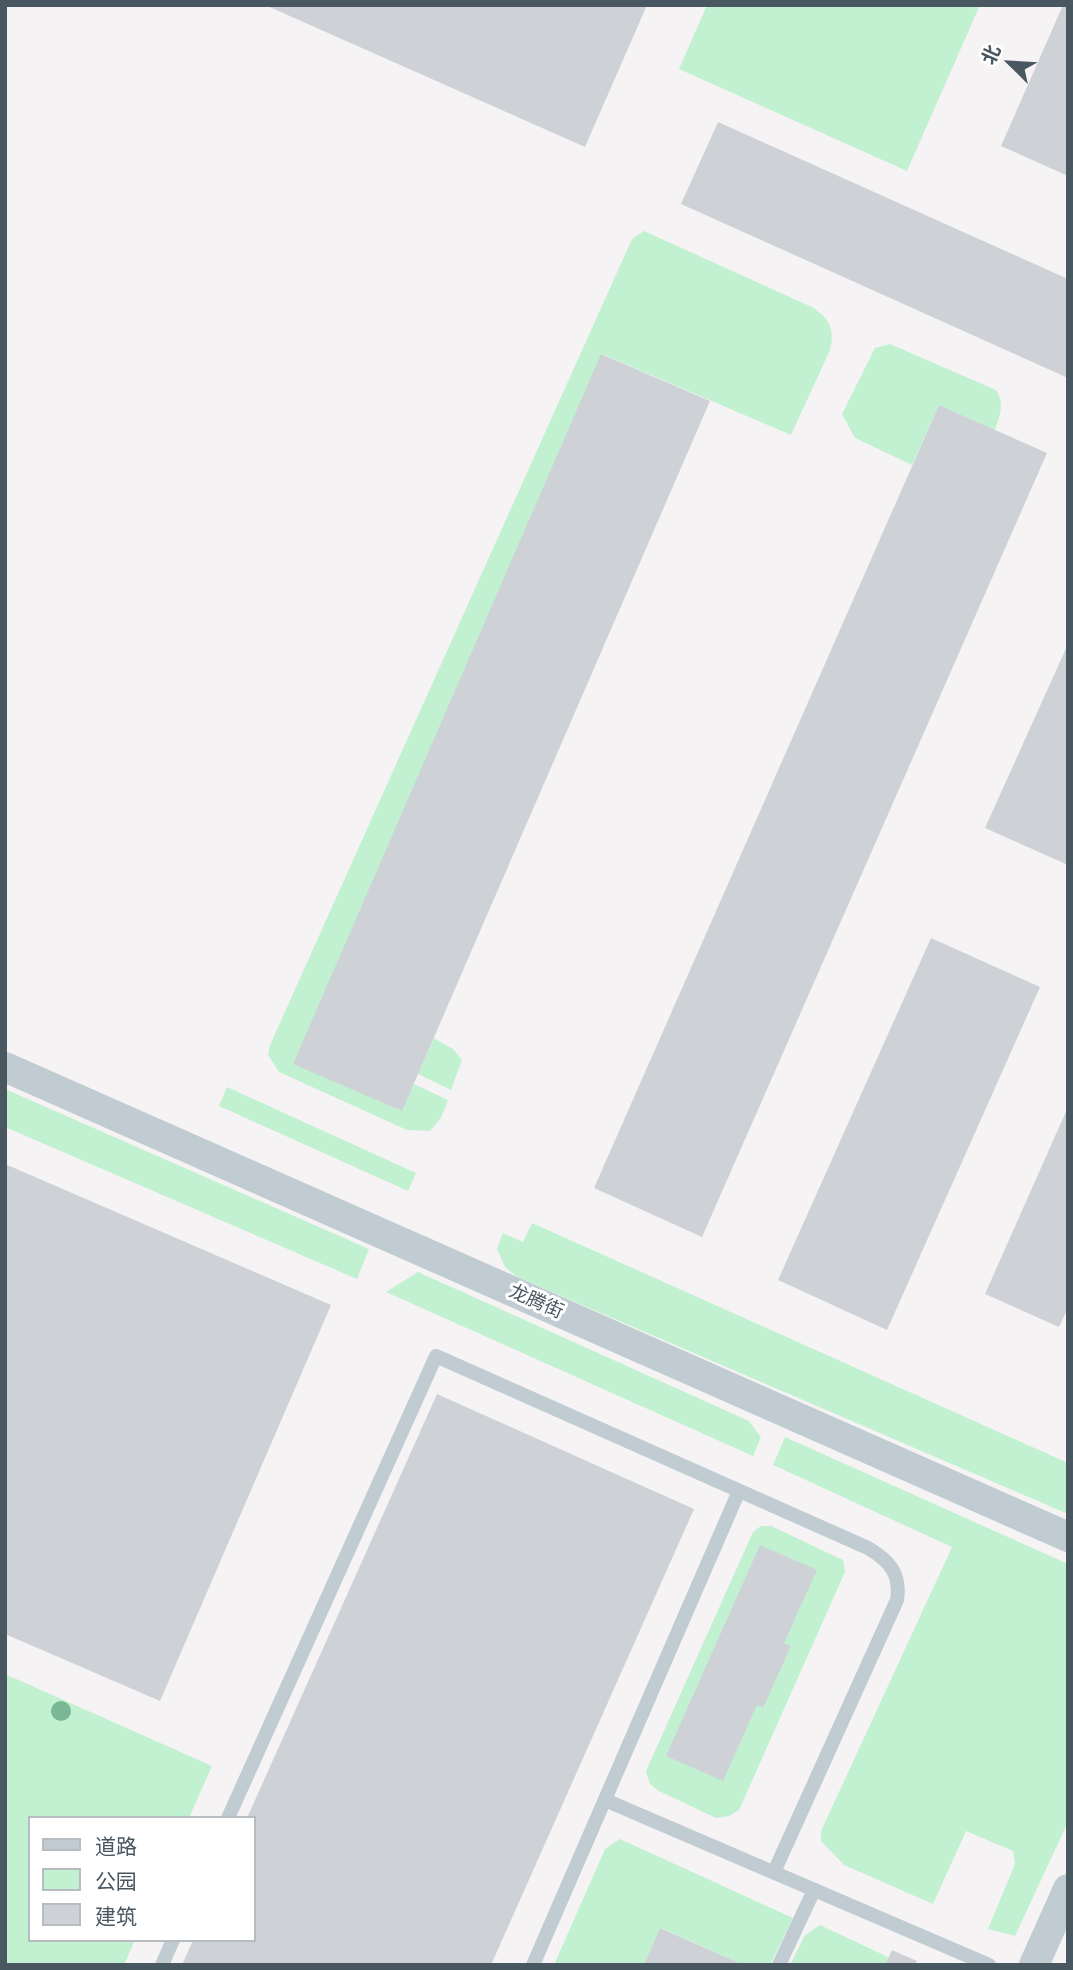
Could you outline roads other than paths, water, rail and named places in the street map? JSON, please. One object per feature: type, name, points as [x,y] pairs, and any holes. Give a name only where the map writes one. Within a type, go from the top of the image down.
[{"type":"street","name":"龙腾街","points":[[5,1067],[1068,1537]]},
{"type":"street","points":[[1034,1965],[1068,1889]]},
{"type":"lane","points":[[229,1816],[436,1356],[868,1548],[889,1564],[899,1584],[897,1600],[774,1872]]},
{"type":"lane","points":[[533,1965],[739,1491]]},
{"type":"lane","points":[[605,1800],[989,1965]]},
{"type":"lane","points":[[779,1965],[814,1890]]},
{"type":"lane","points":[[162,1965],[172,1942]]}]
